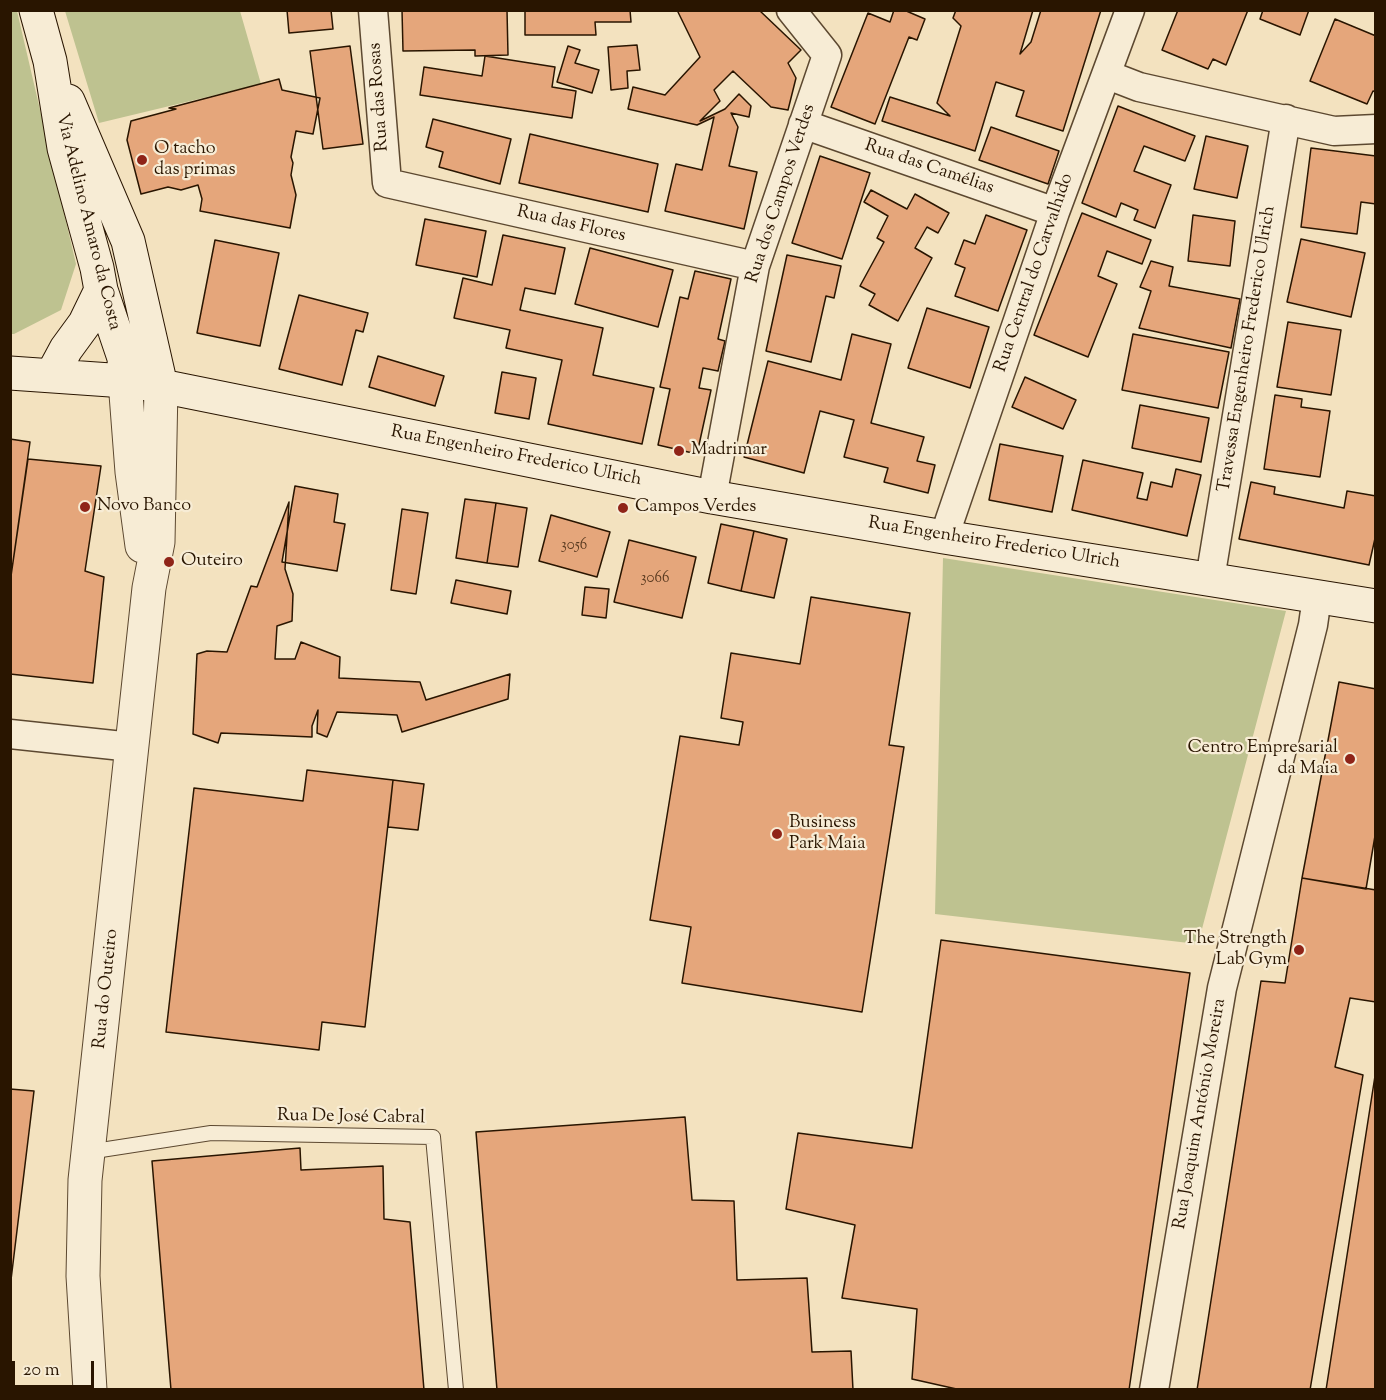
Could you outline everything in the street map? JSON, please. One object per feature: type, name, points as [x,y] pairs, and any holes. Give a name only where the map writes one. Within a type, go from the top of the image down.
[{"type":"main road","name":"Via Adelino Amaro da Costa","points":[[36,10],[50,61],[64,148],[101,290],[124,358],[125,381]]},
{"type":"main road","name":"Via Adelino Amaro da Costa","points":[[50,61],[87,142],[128,242],[161,386]]},
{"type":"main road","points":[[52,375],[85,323],[101,290]]},
{"type":"main road","name":"Rua Engenheiro Frederico Ulrich","points":[[10,373],[125,381],[161,386],[712,497],[944,537],[1376,606]]},
{"type":"main road","name":"Rua do Outeiro","points":[[125,381],[134,494],[149,588]]},
{"type":"main road","name":"Rua do Outeiro","points":[[90,1389],[83,1276],[85,1180],[149,588],[158,542],[161,386]]},
{"type":"street","name":"Rua das Rosas","points":[[373,10],[387,183]]},
{"type":"street","name":"Rua dos Campos Verdes","points":[[712,497],[755,266],[827,54],[791,10]]},
{"type":"street","name":"Rua Central do Carvalhido","points":[[944,537],[1055,212],[1108,75],[1130,10]]},
{"type":"street","points":[[1108,75],[1139,87],[1334,131],[1376,129]]},
{"type":"street","name":"Travessa Engenheiro Frederico Ulrich","points":[[1210,579],[1287,119]]},
{"type":"street","name":"Rua das Camélias","points":[[803,124],[1055,212]]},
{"type":"street","name":"Rua das Flores","points":[[387,183],[755,266]]},
{"type":"street","name":"Rua Joaquim António Moreira","points":[[1154,1389],[1222,988],[1313,625],[1317,597]]},
{"type":"street","points":[[10,734],[132,747]]},
{"type":"lane","name":"Rua De José Cabral","points":[[88,1152],[211,1133],[433,1137],[456,1389]]},
{"type":"green space","points":[[10,11],[17,11],[76,264],[61,310],[14,334],[10,334]]},
{"type":"green space","points":[[65,11],[240,11],[261,84],[99,123]]},
{"type":"green space","points":[[943,558],[1286,611],[1198,944],[935,914]]},
{"type":"building","points":[[287,10],[331,10],[333,29],[289,33]]},
{"type":"building","points":[[402,10],[507,10],[508,55],[475,56],[475,50],[403,51]]},
{"type":"building","points":[[525,10],[630,10],[631,22],[595,22],[596,35],[525,35]]},
{"type":"building","points":[[677,10],[759,10],[801,50],[788,63],[796,78],[788,110],[771,107],[733,71],[714,90],[720,101],[700,121],[725,109],[739,94],[751,106],[749,117],[731,113],[738,127],[729,166],[757,172],[744,229],[665,211],[676,164],[702,170],[714,117],[697,125],[628,109],[633,87],[665,95],[700,57]]},
{"type":"building","points":[[894,10],[904,10],[925,19],[917,40],[909,37],[875,124],[831,107],[868,13],[890,22]]},
{"type":"building","points":[[956,10],[1033,10],[1020,54],[1031,42],[1041,10],[1101,10],[1063,131],[1016,116],[1024,91],[996,82],[975,151],[882,121],[890,97],[950,116],[937,103],[961,26],[953,18]]},
{"type":"building","points":[[1178,10],[1248,10],[1226,65],[1213,59],[1208,69],[1162,50]]},
{"type":"building","points":[[1263,10],[1309,10],[1300,35],[1260,19]]},
{"type":"building","points":[[1335,19],[1376,36],[1376,92],[1373,91],[1367,104],[1310,81]]},
{"type":"building","points":[[637,45],[640,70],[627,71],[628,88],[611,90],[608,47]]},
{"type":"building","points":[[350,46],[363,144],[323,149],[310,51]]},
{"type":"building","points":[[568,46],[580,50],[575,63],[599,70],[592,93],[557,82]]},
{"type":"building","points":[[485,56],[555,67],[552,87],[576,91],[572,118],[420,95],[424,67],[482,76]]},
{"type":"building","points":[[279,79],[282,90],[320,98],[313,134],[296,131],[291,157],[293,163],[291,175],[296,195],[290,228],[200,211],[202,199],[198,185],[181,190],[168,187],[141,194],[127,140],[131,121],[176,109],[169,108]]},
{"type":"building","points":[[1118,106],[1195,136],[1185,161],[1144,146],[1134,171],[1171,185],[1155,228],[1134,220],[1138,210],[1121,203],[1116,217],[1082,203]]},
{"type":"building","points":[[433,119],[511,139],[500,184],[439,167],[443,152],[426,147]]},
{"type":"building","points":[[991,127],[1059,151],[1048,184],[979,160]]},
{"type":"building","points":[[530,134],[658,164],[648,212],[519,183]]},
{"type":"building","points":[[1206,136],[1248,146],[1237,198],[1194,189]]},
{"type":"building","points":[[1311,148],[1376,156],[1376,204],[1361,202],[1357,234],[1301,227]]},
{"type":"building","points":[[820,156],[870,173],[842,259],[792,243]]},
{"type":"building","points":[[871,190],[907,209],[915,194],[949,213],[938,233],[927,227],[915,248],[932,258],[898,321],[869,305],[875,294],[860,286],[884,242],[877,238],[888,216],[864,202]]},
{"type":"building","points":[[1082,213],[1151,240],[1142,264],[1107,251],[1098,276],[1117,284],[1088,357],[1034,335]]},
{"type":"building","points":[[986,215],[1027,230],[998,311],[955,296],[965,268],[955,264],[964,240],[975,244]]},
{"type":"building","points":[[1193,215],[1235,221],[1230,266],[1188,261]]},
{"type":"building","points":[[425,219],[486,231],[477,277],[416,265]]},
{"type":"building","points":[[503,235],[565,248],[555,294],[525,288],[520,310],[603,328],[593,375],[654,388],[642,444],[548,424],[562,360],[506,348],[510,330],[454,318],[463,278],[492,285]]},
{"type":"building","points":[[1301,239],[1365,253],[1351,317],[1287,302]]},
{"type":"building","points":[[215,240],[279,253],[260,346],[197,333]]},
{"type":"building","points":[[590,248],[673,270],[658,327],[575,304]]},
{"type":"building","points":[[787,255],[841,266],[834,298],[826,296],[811,362],[766,351]]},
{"type":"building","points":[[1151,261],[1173,267],[1169,286],[1240,299],[1231,348],[1139,328],[1151,291],[1140,287]]},
{"type":"building","points":[[695,271],[731,279],[718,339],[725,341],[718,371],[703,368],[699,388],[711,390],[697,454],[658,445],[670,389],[660,387],[680,297],[688,299]]},
{"type":"building","points":[[299,295],[368,313],[363,332],[356,330],[342,385],[279,369]]},
{"type":"building","points":[[927,308],[989,327],[970,388],[908,368]]},
{"type":"building","points":[[1288,322],[1341,330],[1331,395],[1277,387]]},
{"type":"building","points":[[852,334],[891,344],[871,423],[924,437],[917,461],[935,465],[928,493],[884,482],[888,468],[844,457],[854,420],[820,411],[804,473],[744,457],[768,361],[841,380]]},
{"type":"building","points":[[1133,334],[1229,352],[1218,408],[1122,390]]},
{"type":"building","points":[[378,356],[444,376],[435,406],[369,387]]},
{"type":"building","points":[[502,372],[536,378],[529,419],[495,413]]},
{"type":"building","points":[[1025,377],[1076,400],[1063,429],[1012,407]]},
{"type":"building","points":[[1275,395],[1302,399],[1301,407],[1330,411],[1320,477],[1264,469]]},
{"type":"building","points":[[1140,405],[1209,418],[1201,462],[1132,448]]},
{"type":"building","points":[[10,439],[30,442],[10,583]]},
{"type":"building","points":[[1000,444],[1063,456],[1052,512],[989,500]]},
{"type":"building","points":[[28,459],[101,466],[85,571],[104,577],[93,683],[10,674],[10,583]]},
{"type":"building","points":[[1083,460],[1143,473],[1137,498],[1147,500],[1151,482],[1172,487],[1176,469],[1201,475],[1187,536],[1072,510]]},
{"type":"building","points":[[1251,482],[1275,487],[1274,494],[1344,508],[1347,491],[1376,496],[1376,534],[1369,565],[1239,539]]},
{"type":"building","points":[[295,486],[338,494],[334,522],[345,524],[337,571],[282,562]]},
{"type":"building","points":[[465,499],[496,503],[487,563],[456,558]]},
{"type":"building","points":[[289,502],[285,569],[293,594],[292,621],[277,626],[275,659],[295,659],[301,642],[340,657],[339,678],[420,682],[426,700],[510,674],[508,699],[402,732],[397,715],[337,712],[327,737],[317,733],[318,710],[312,726],[312,737],[221,733],[218,743],[193,734],[197,654],[207,651],[227,652],[251,586],[257,587]]},
{"type":"building","points":[[496,503],[527,508],[518,567],[487,563]]},
{"type":"building","points":[[402,509],[428,513],[416,594],[391,590]]},
{"type":"building","points":[[551,515],[610,532],[597,577],[539,561]]},
{"type":"building","points":[[721,524],[754,531],[741,591],[708,583]]},
{"type":"building","points":[[754,531],[787,539],[774,598],[741,591]]},
{"type":"building","points":[[629,540],[696,557],[682,618],[614,602]]},
{"type":"building","points":[[456,580],[511,591],[507,614],[451,603]]},
{"type":"building","points":[[585,587],[609,589],[606,618],[582,615]]},
{"type":"building","name":"Business Park Maia","points":[[811,597],[910,613],[889,745],[904,747],[862,1012],[682,983],[691,927],[650,920],[680,736],[739,745],[743,722],[721,718],[731,653],[800,664]]},
{"type":"building","name":"Centro Empresarial da Maia","points":[[1339,682],[1376,689],[1376,830],[1366,889],[1302,878]]},
{"type":"building","points":[[307,770],[393,780],[365,1027],[322,1022],[319,1050],[166,1032],[194,788],[303,801]]},
{"type":"building","points":[[393,780],[424,784],[418,830],[388,827]]},
{"type":"building","points":[[1302,878],[1376,890],[1376,1002],[1350,998],[1335,1067],[1363,1075],[1310,1390],[1197,1390],[1261,981],[1285,983]]},
{"type":"building","points":[[941,940],[1190,973],[1129,1390],[961,1390],[912,1379],[917,1309],[842,1298],[855,1225],[786,1209],[798,1133],[912,1148]]},
{"type":"building","points":[[1375,1076],[1376,1390],[1326,1390]]},
{"type":"building","points":[[10,1089],[34,1091],[10,1288]]},
{"type":"building","points":[[685,1117],[692,1200],[734,1201],[737,1280],[807,1278],[812,1352],[851,1351],[853,1390],[497,1390],[476,1132]]},
{"type":"building","points":[[300,1148],[301,1170],[383,1166],[384,1219],[410,1222],[424,1390],[171,1390],[152,1161]]},
{"type":"place","name":"O tacho das primas","points":[[142,160]]},
{"type":"place","name":"Madrimar","points":[[679,451]]},
{"type":"place","name":"Novo Banco","points":[[85,507]]},
{"type":"place","name":"Campos Verdes","points":[[623,508]]},
{"type":"place","name":"Outeiro","points":[[169,562]]},
{"type":"place","name":"Centro Empresarial da Maia","points":[[1350,759]]},
{"type":"place","name":"Business Park Maia","points":[[777,834]]},
{"type":"place","name":"The Strength Lab Gym","points":[[1299,950]]}]
